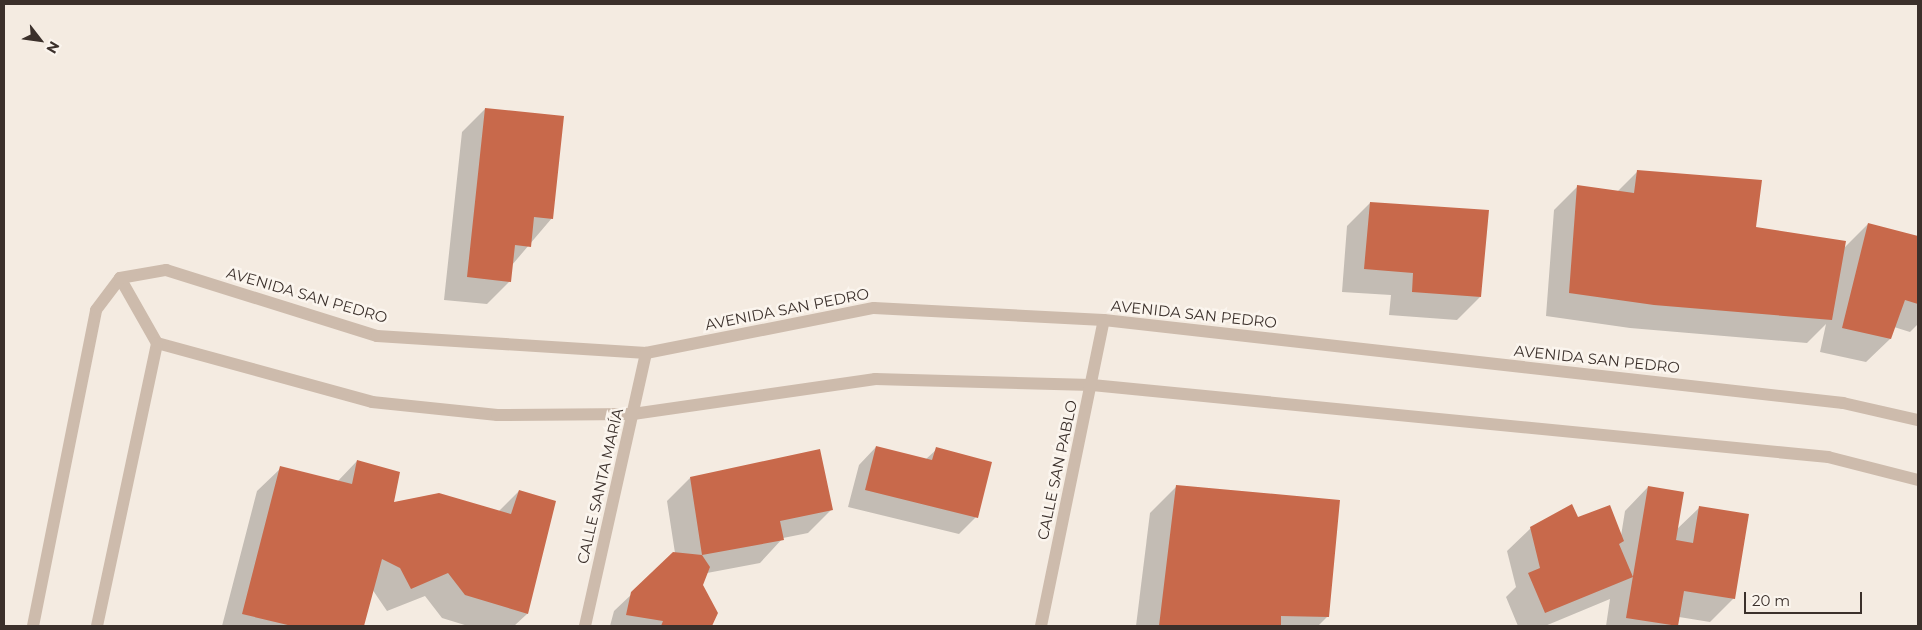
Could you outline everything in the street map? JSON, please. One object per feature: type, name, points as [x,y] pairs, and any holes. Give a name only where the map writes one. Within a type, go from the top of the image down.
[{"type":"street","name":"AVENIDA SAN PEDRO","points":[[120,278],[166,270],[377,336],[646,353],[874,308],[1104,320],[1843,403],[1918,420]]},
{"type":"street","points":[[33,626],[96,310],[120,278],[158,343],[97,626]]},
{"type":"street","name":"CALLE SAN PABLO","points":[[1041,626],[1104,320]]},
{"type":"street","points":[[158,343],[372,402],[497,415],[633,414],[875,379],[1092,385],[1828,457],[1918,480]]},
{"type":"street","name":"CALLE SANTA MARÍA","points":[[585,626],[646,353]]},
{"type":"building","points":[[485,108],[564,116],[553,219],[534,217],[531,247],[515,245],[511,282],[467,277]]},
{"type":"building","points":[[1637,170],[1762,180],[1756,227],[1846,241],[1832,320],[1654,305],[1569,293],[1577,185],[1634,193]]},
{"type":"building","points":[[1370,202],[1489,210],[1481,297],[1412,292],[1413,273],[1364,269]]},
{"type":"building","points":[[1868,223],[1918,236],[1918,304],[1905,300],[1891,339],[1842,328]]},
{"type":"building","points":[[876,446],[932,460],[936,447],[992,462],[978,518],[865,490]]},
{"type":"building","points":[[820,449],[833,510],[780,521],[784,540],[702,555],[690,477]]},
{"type":"building","points":[[357,460],[400,472],[394,502],[439,493],[511,514],[519,490],[556,501],[528,614],[465,595],[448,573],[411,589],[400,568],[382,559],[364,626],[292,626],[242,614],[280,466],[352,484]]},
{"type":"building","points":[[1176,485],[1340,500],[1329,617],[1281,616],[1281,626],[1159,626]]},
{"type":"building","points":[[1648,486],[1684,492],[1676,540],[1693,543],[1699,506],[1749,514],[1735,599],[1684,591],[1678,626],[1626,618]]},
{"type":"building","points":[[1572,504],[1578,517],[1610,505],[1624,541],[1619,544],[1633,577],[1545,613],[1528,573],[1540,568],[1530,527]]},
{"type":"building","points":[[673,552],[702,555],[710,567],[703,585],[718,613],[712,626],[661,626],[663,621],[626,615],[631,592]]}]
